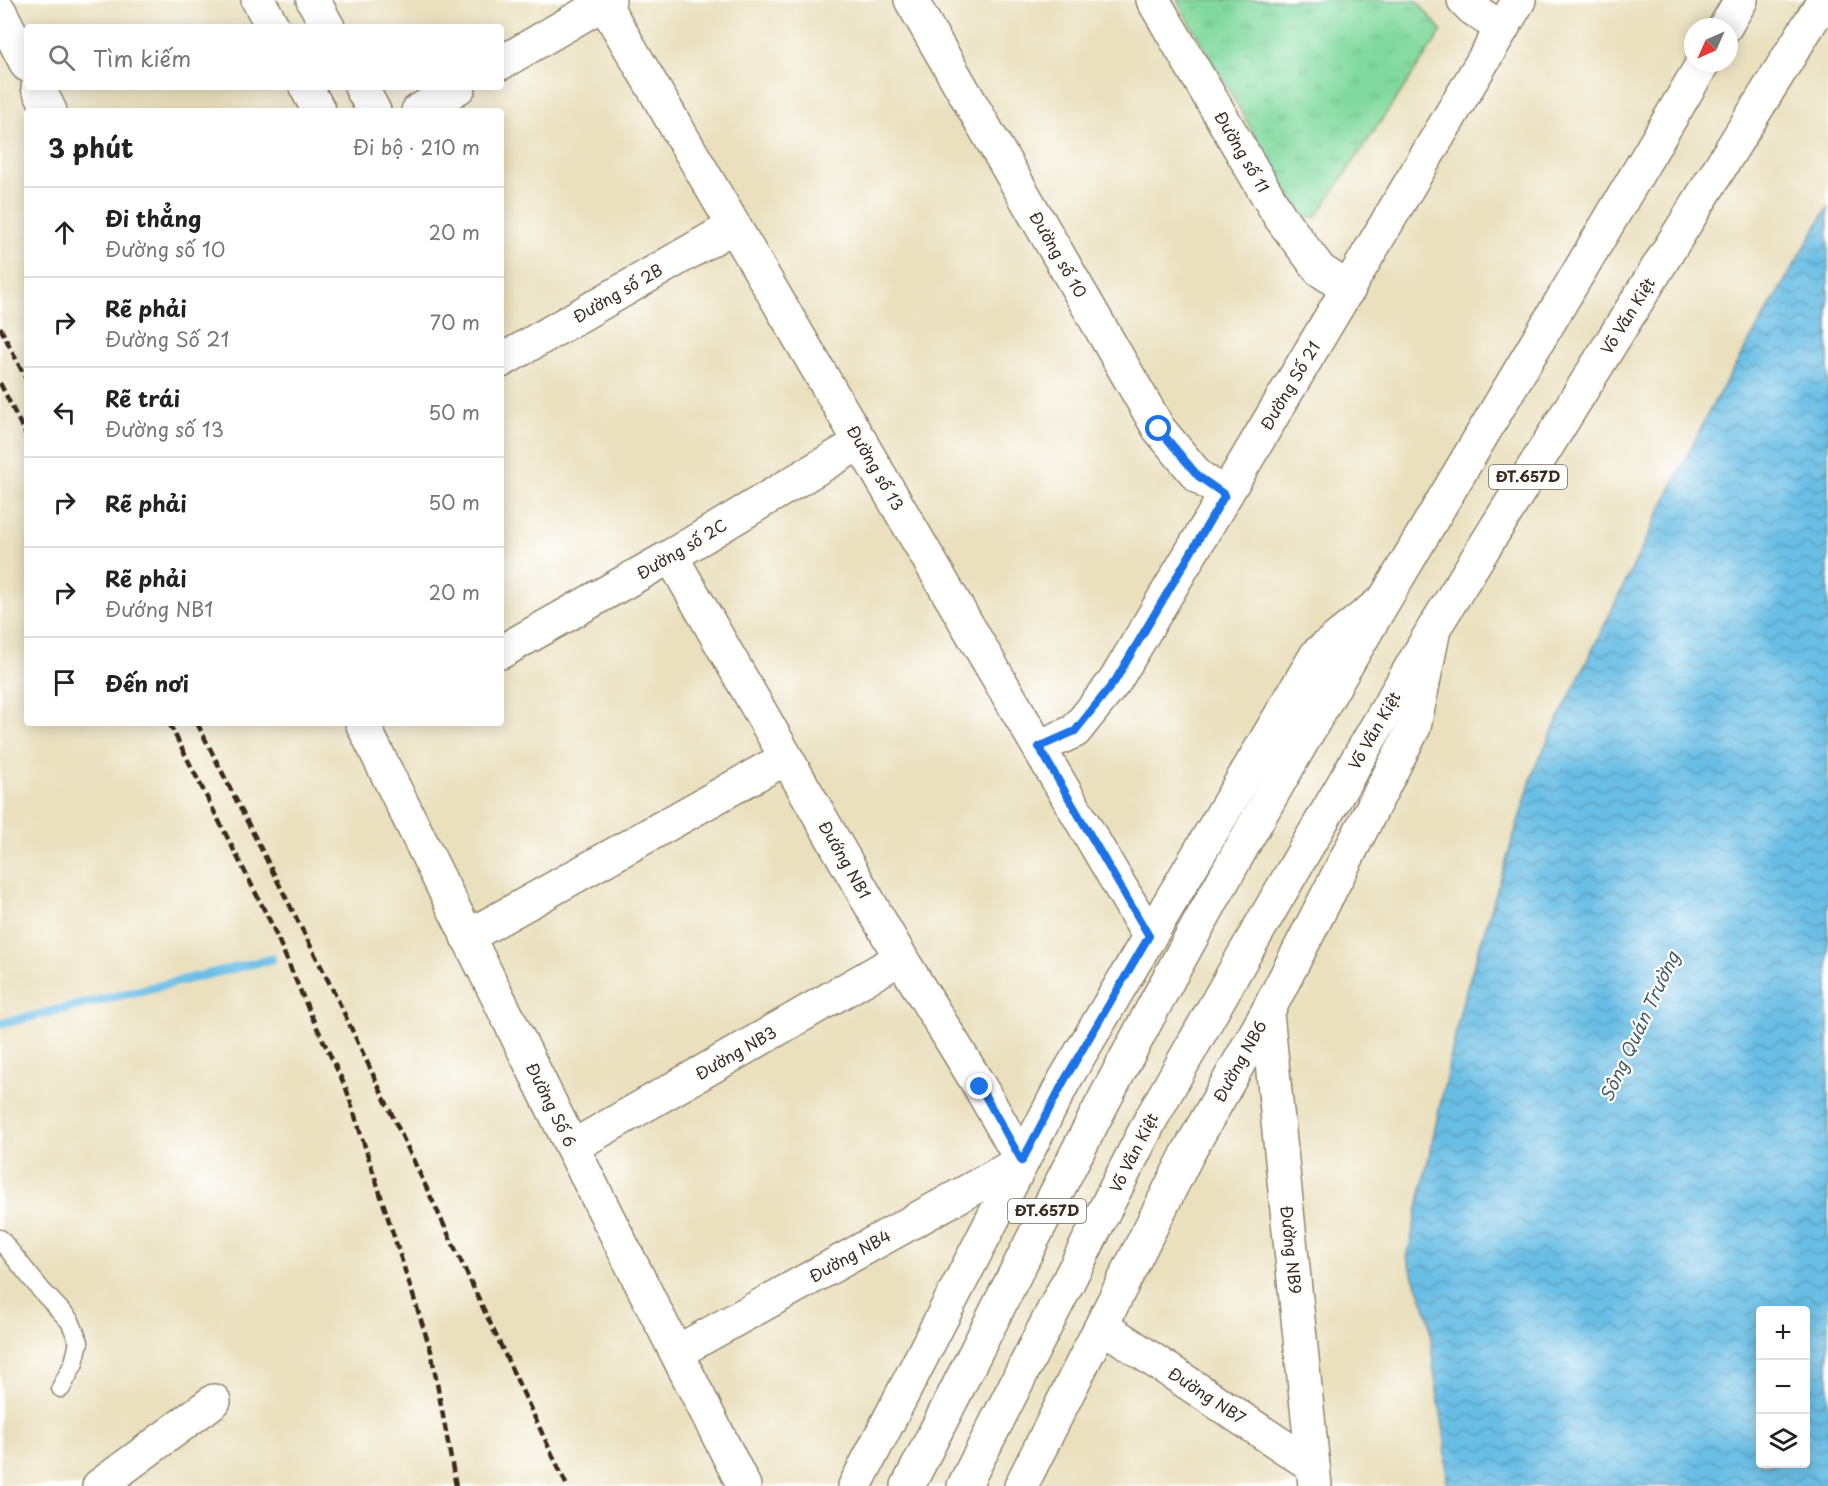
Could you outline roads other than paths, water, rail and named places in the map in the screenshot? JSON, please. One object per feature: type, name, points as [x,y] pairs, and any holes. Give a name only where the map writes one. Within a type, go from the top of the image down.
[{"type":"street","points":[[258,0],[271,24]]},
{"type":"street","points":[[313,0],[326,24]]},
{"type":"street","name":"Đường số 10","points":[[911,0],[1159,429],[1198,476],[1225,495]]},
{"type":"street","name":"Đường số 11","points":[[1152,0],[1280,217],[1320,270],[1348,289]]},
{"type":"street","points":[[1464,0],[1502,29]]},
{"type":"street","name":"Đường Số 21","points":[[1039,747],[1075,731],[1115,681],[1519,0]]},
{"type":"street","points":[[1730,18],[1741,0]]},
{"type":"street","name":"Võ Văn Kiệt","points":[[964,1486],[1151,1119],[1241,960],[1434,628],[1824,0]]},
{"type":"street","points":[[504,61],[605,1]]},
{"type":"street","name":"Đường số 13","points":[[605,1],[1149,936]]},
{"type":"street","points":[[0,12],[24,60]]},
{"type":"street","name":"ĐT.657D","points":[[908,1486],[1107,1093],[1191,938],[1385,599],[1699,72]]},
{"type":"street","points":[[40,90],[48,108]]},
{"type":"street","points":[[308,90],[317,108]]},
{"type":"street","points":[[363,90],[372,108]]},
{"type":"street","points":[[423,108],[454,90]]},
{"type":"street","name":"Đường số 2B","points":[[504,359],[735,226]]},
{"type":"street","name":"Đường số 2C","points":[[504,650],[861,442]]},
{"type":"street","name":"Đướng NB1","points":[[670,555],[901,958],[980,1087],[1022,1161]]},
{"type":"street","points":[[855,1486],[1064,1081],[1317,654],[1385,599]]},
{"type":"street","name":"Đường NB6","points":[[1021,1486],[1187,1155],[1268,1013],[1414,727],[1434,628]]},
{"type":"street","name":"Đường Số 6","points":[[368,726],[467,937],[744,1486]]},
{"type":"street","points":[[467,937],[786,758]]},
{"type":"street","name":"Đường NB3","points":[[572,1147],[901,958]]},
{"type":"street","name":"Đường NB9","points":[[1268,1013],[1314,1476]]},
{"type":"street","name":"Đường NB4","points":[[677,1352],[1022,1161]]},
{"type":"street","name":"Đường NB7","points":[[1102,1326],[1314,1476]]},
{"type":"street","points":[[99,1486],[214,1401]]},
{"type":"lane","points":[[0,1239],[70,1322],[79,1341],[74,1363],[61,1388]]},
{"type":"water","name":"Sông Quán Trường","points":[[1828,207],[1828,1486],[1447,1486],[1445,1438],[1434,1372],[1429,1317],[1407,1258],[1462,1004],[1535,767],[1710,409]]},
{"type":"waterway","points":[[0,1024],[272,959]]},
{"type":"railway","points":[[0,327],[24,375]]},
{"type":"railway","points":[[0,383],[24,431]]},
{"type":"railway","points":[[171,726],[271,923],[346,1088],[431,1351],[456,1486]]},
{"type":"railway","points":[[199,726],[336,996],[567,1486]]}]
